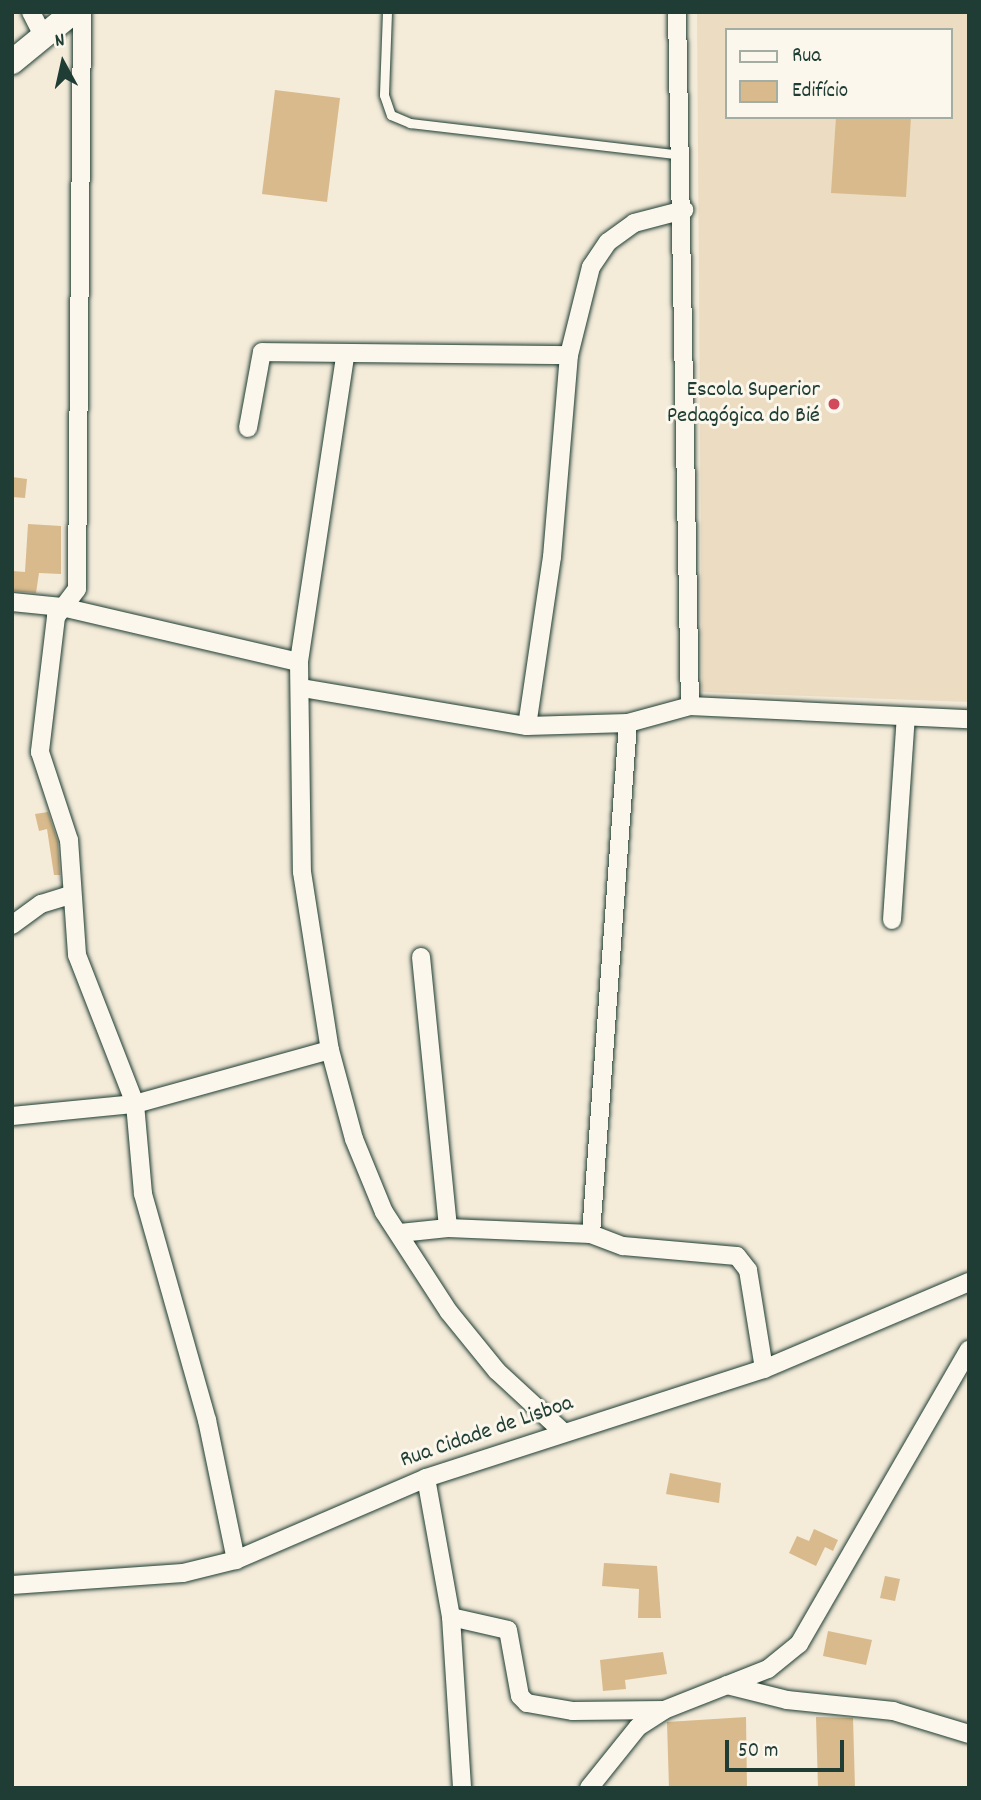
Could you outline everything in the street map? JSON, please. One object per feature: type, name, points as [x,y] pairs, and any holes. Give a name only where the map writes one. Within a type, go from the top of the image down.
[{"type":"street","points":[[31,12],[43,36]]},
{"type":"street","points":[[12,62],[73,12]]},
{"type":"street","points":[[82,12],[77,589],[56,617],[39,733],[46,778],[69,840],[70,895],[77,955],[135,1104],[143,1194],[204,1409],[236,1560]]},
{"type":"street","points":[[677,12],[684,210],[690,706]]},
{"type":"street","points":[[527,726],[552,557],[569,355],[591,267],[608,242],[634,223],[684,210]]},
{"type":"street","points":[[248,428],[262,352],[345,357],[569,355]]},
{"type":"street","points":[[345,357],[299,662],[302,688],[302,872],[330,1050],[370,1186],[449,1312],[497,1371],[563,1432]]},
{"type":"street","points":[[12,602],[62,607],[299,662]]},
{"type":"street","points":[[302,688],[527,726],[628,723],[690,706],[969,719]]},
{"type":"street","points":[[892,920],[906,718]]},
{"type":"street","points":[[592,1234],[628,723]]},
{"type":"street","points":[[12,925],[41,904],[70,895]]},
{"type":"street","points":[[421,957],[447,1228]]},
{"type":"street","points":[[12,1116],[135,1104],[330,1050]]},
{"type":"street","points":[[400,1233],[447,1228],[592,1234],[623,1246],[737,1256],[748,1270],[764,1369]]},
{"type":"street","name":"Rua Cidade de Lisboa","points":[[12,1585],[183,1573],[236,1560],[426,1478],[764,1369],[969,1282]]},
{"type":"street","points":[[589,1788],[638,1727],[664,1710],[768,1670],[799,1644],[969,1350]]},
{"type":"street","points":[[426,1478],[451,1617],[462,1788]]},
{"type":"street","points":[[451,1617],[508,1630],[520,1696],[527,1703],[573,1711],[664,1710]]},
{"type":"street","points":[[727,1685],[787,1700],[893,1711],[969,1734]]},
{"type":"lane","points":[[387,12],[384,95],[391,115],[410,123],[682,156]]},
{"type":"shaded area","name":"Escola Superior Pedagógica do Bié","points":[[697,12],[969,12],[969,702],[702,692]]},
{"type":"building","points":[[275,90],[340,98],[327,202],[262,194]]},
{"type":"building","points":[[836,119],[911,119],[906,197],[831,193]]},
{"type":"building","points":[[12,477],[27,479],[25,498],[12,497]]},
{"type":"building","points":[[28,524],[61,526],[61,574],[39,573],[36,593],[12,591],[12,571],[25,572]]},
{"type":"building","points":[[48,812],[58,842],[60,875],[54,875],[47,829],[39,831],[35,814]]},
{"type":"building","points":[[670,1473],[721,1483],[719,1503],[666,1494]]},
{"type":"building","points":[[814,1529],[838,1540],[833,1551],[825,1547],[816,1566],[789,1553],[797,1536],[809,1541]]},
{"type":"building","points":[[604,1563],[657,1566],[661,1618],[638,1618],[639,1589],[602,1586]]},
{"type":"building","points":[[885,1576],[900,1579],[895,1601],[880,1598]]},
{"type":"building","points":[[828,1631],[872,1640],[866,1665],[823,1656]]},
{"type":"building","points":[[663,1652],[667,1674],[625,1680],[626,1689],[603,1691],[600,1660]]},
{"type":"building","points":[[746,1717],[747,1788],[669,1788],[667,1722]]},
{"type":"building","points":[[816,1717],[853,1718],[855,1788],[818,1788]]},
{"type":"place","name":"Escola Superior Pedagógica do Bié","points":[[834,404]]}]
